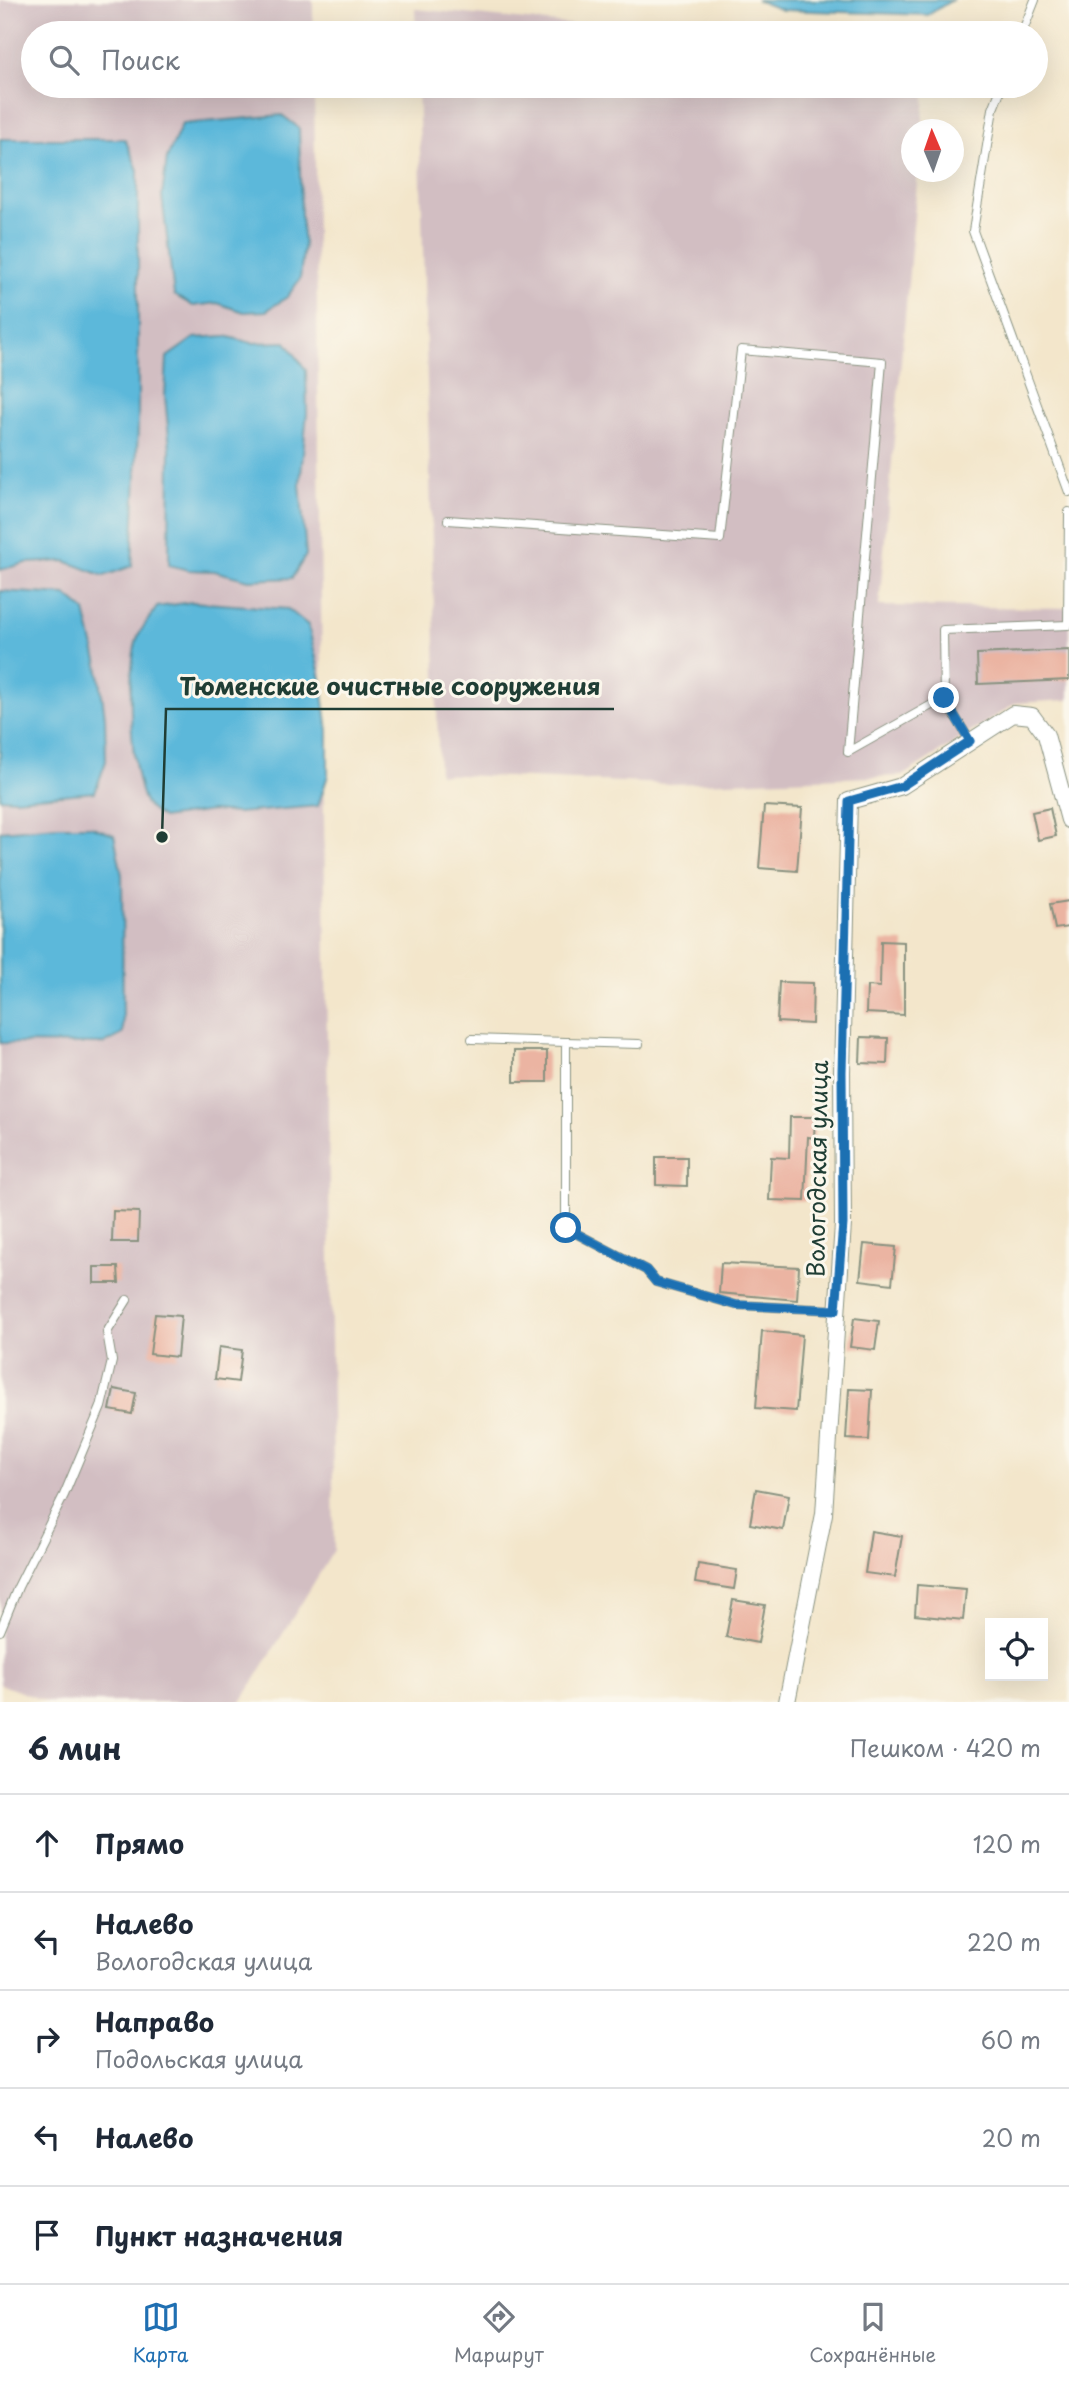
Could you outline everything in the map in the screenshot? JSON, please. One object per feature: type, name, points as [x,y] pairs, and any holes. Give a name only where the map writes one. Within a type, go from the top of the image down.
[{"type":"street","points":[[970,741],[1013,715],[1032,716],[1046,735],[1069,820]]},
{"type":"street","name":"Вологодская улица","points":[[787,1702],[824,1514],[843,1224],[842,1072],[849,801],[902,786],[970,741]]},
{"type":"lane","points":[[1027,21],[1035,0]]},
{"type":"lane","points":[[997,98],[993,109],[974,231],[1069,492]]},
{"type":"lane","points":[[448,520],[720,539],[741,350],[882,362],[848,752],[944,698]]},
{"type":"lane","points":[[970,741],[944,698],[943,630],[1068,625],[1069,512]]},
{"type":"lane","points":[[472,1039],[639,1044]]},
{"type":"lane","points":[[566,1042],[566,1228],[646,1270],[656,1282],[736,1305],[836,1310]]},
{"type":"lane","points":[[0,1631],[18,1587],[64,1495],[101,1407],[112,1361],[107,1332],[127,1300]]},
{"type":"shaded area","points":[[0,0],[313,0],[313,21],[21,21],[21,98],[314,98],[334,1550],[241,1702],[47,1702],[0,1684]]},
{"type":"shaded area","points":[[415,9],[536,21],[416,21]]},
{"type":"shaded area","points":[[418,98],[925,98],[923,119],[901,119],[901,182],[917,182],[879,606],[1069,608],[1069,700],[1016,703],[902,776],[669,784],[439,774]]},
{"type":"water","points":[[756,0],[952,0],[928,15],[782,10]]},
{"type":"water","points":[[282,115],[299,128],[304,243],[300,279],[287,297],[266,311],[244,312],[217,303],[193,306],[174,295],[162,196],[167,158],[182,124]]},
{"type":"water","points":[[0,139],[125,139],[138,170],[138,427],[132,566],[104,576],[65,561],[26,563],[0,570]]},
{"type":"water","points":[[225,336],[252,343],[286,342],[306,370],[307,413],[300,484],[306,555],[292,578],[249,580],[214,571],[188,570],[169,565],[170,449],[165,396],[167,357],[194,338]]},
{"type":"water","points":[[0,591],[66,595],[85,611],[98,665],[105,717],[106,761],[95,792],[0,798]]},
{"type":"water","points":[[192,602],[288,609],[308,625],[321,679],[328,730],[328,775],[318,806],[237,813],[212,811],[162,818],[146,804],[136,769],[131,719],[135,649],[139,634],[157,607]]},
{"type":"water","points":[[90,826],[114,835],[122,875],[123,1034],[104,1044],[0,1043],[0,831]]},
{"type":"building","points":[[1069,650],[1069,680],[978,684],[977,654]]},
{"type":"building","points":[[764,806],[802,808],[797,871],[759,868]]},
{"type":"building","points":[[1050,808],[1056,836],[1038,840],[1032,812]]},
{"type":"building","points":[[1069,901],[1069,927],[1055,929],[1050,904]]},
{"type":"building","points":[[881,941],[904,942],[904,1015],[866,1013],[867,986],[880,987]]},
{"type":"building","points":[[779,982],[813,983],[812,1024],[777,1022]]},
{"type":"building","points":[[861,1037],[888,1038],[887,1064],[860,1063]]},
{"type":"building","points":[[514,1051],[547,1051],[547,1082],[514,1082]]},
{"type":"building","points":[[790,1117],[815,1117],[814,1138],[808,1137],[805,1201],[769,1200],[771,1157],[789,1158]]},
{"type":"building","points":[[656,1157],[687,1157],[687,1186],[656,1185]]},
{"type":"building","points":[[113,1211],[139,1212],[138,1242],[112,1242]]},
{"type":"building","points":[[864,1244],[896,1247],[892,1284],[860,1280]]},
{"type":"building","points":[[721,1263],[799,1267],[797,1300],[719,1293]]},
{"type":"building","points":[[94,1267],[118,1267],[119,1283],[94,1283]]},
{"type":"building","points":[[155,1314],[181,1316],[177,1357],[150,1354]]},
{"type":"building","points":[[854,1318],[879,1321],[875,1350],[850,1347]]},
{"type":"building","points":[[762,1331],[802,1335],[796,1411],[756,1408]]},
{"type":"building","points":[[219,1347],[242,1350],[238,1382],[215,1379]]},
{"type":"building","points":[[114,1389],[136,1393],[132,1414],[110,1410]]},
{"type":"building","points":[[849,1389],[872,1390],[869,1440],[846,1439]]},
{"type":"building","points":[[756,1489],[789,1495],[783,1530],[750,1524]]},
{"type":"building","points":[[871,1531],[902,1536],[895,1577],[865,1573]]},
{"type":"building","points":[[698,1564],[737,1570],[734,1589],[695,1583]]},
{"type":"building","points":[[917,1585],[966,1589],[963,1620],[915,1615]]},
{"type":"building","points":[[733,1600],[765,1605],[758,1643],[726,1637]]},
{"type":"place","name":"Тюменские очистные сооружения","points":[[162,837]]},
{"type":"route","points":[[566,1228],[646,1270],[656,1282],[736,1305],[836,1310],[843,1224],[842,1072],[849,801],[902,786],[970,741],[944,698]]}]
